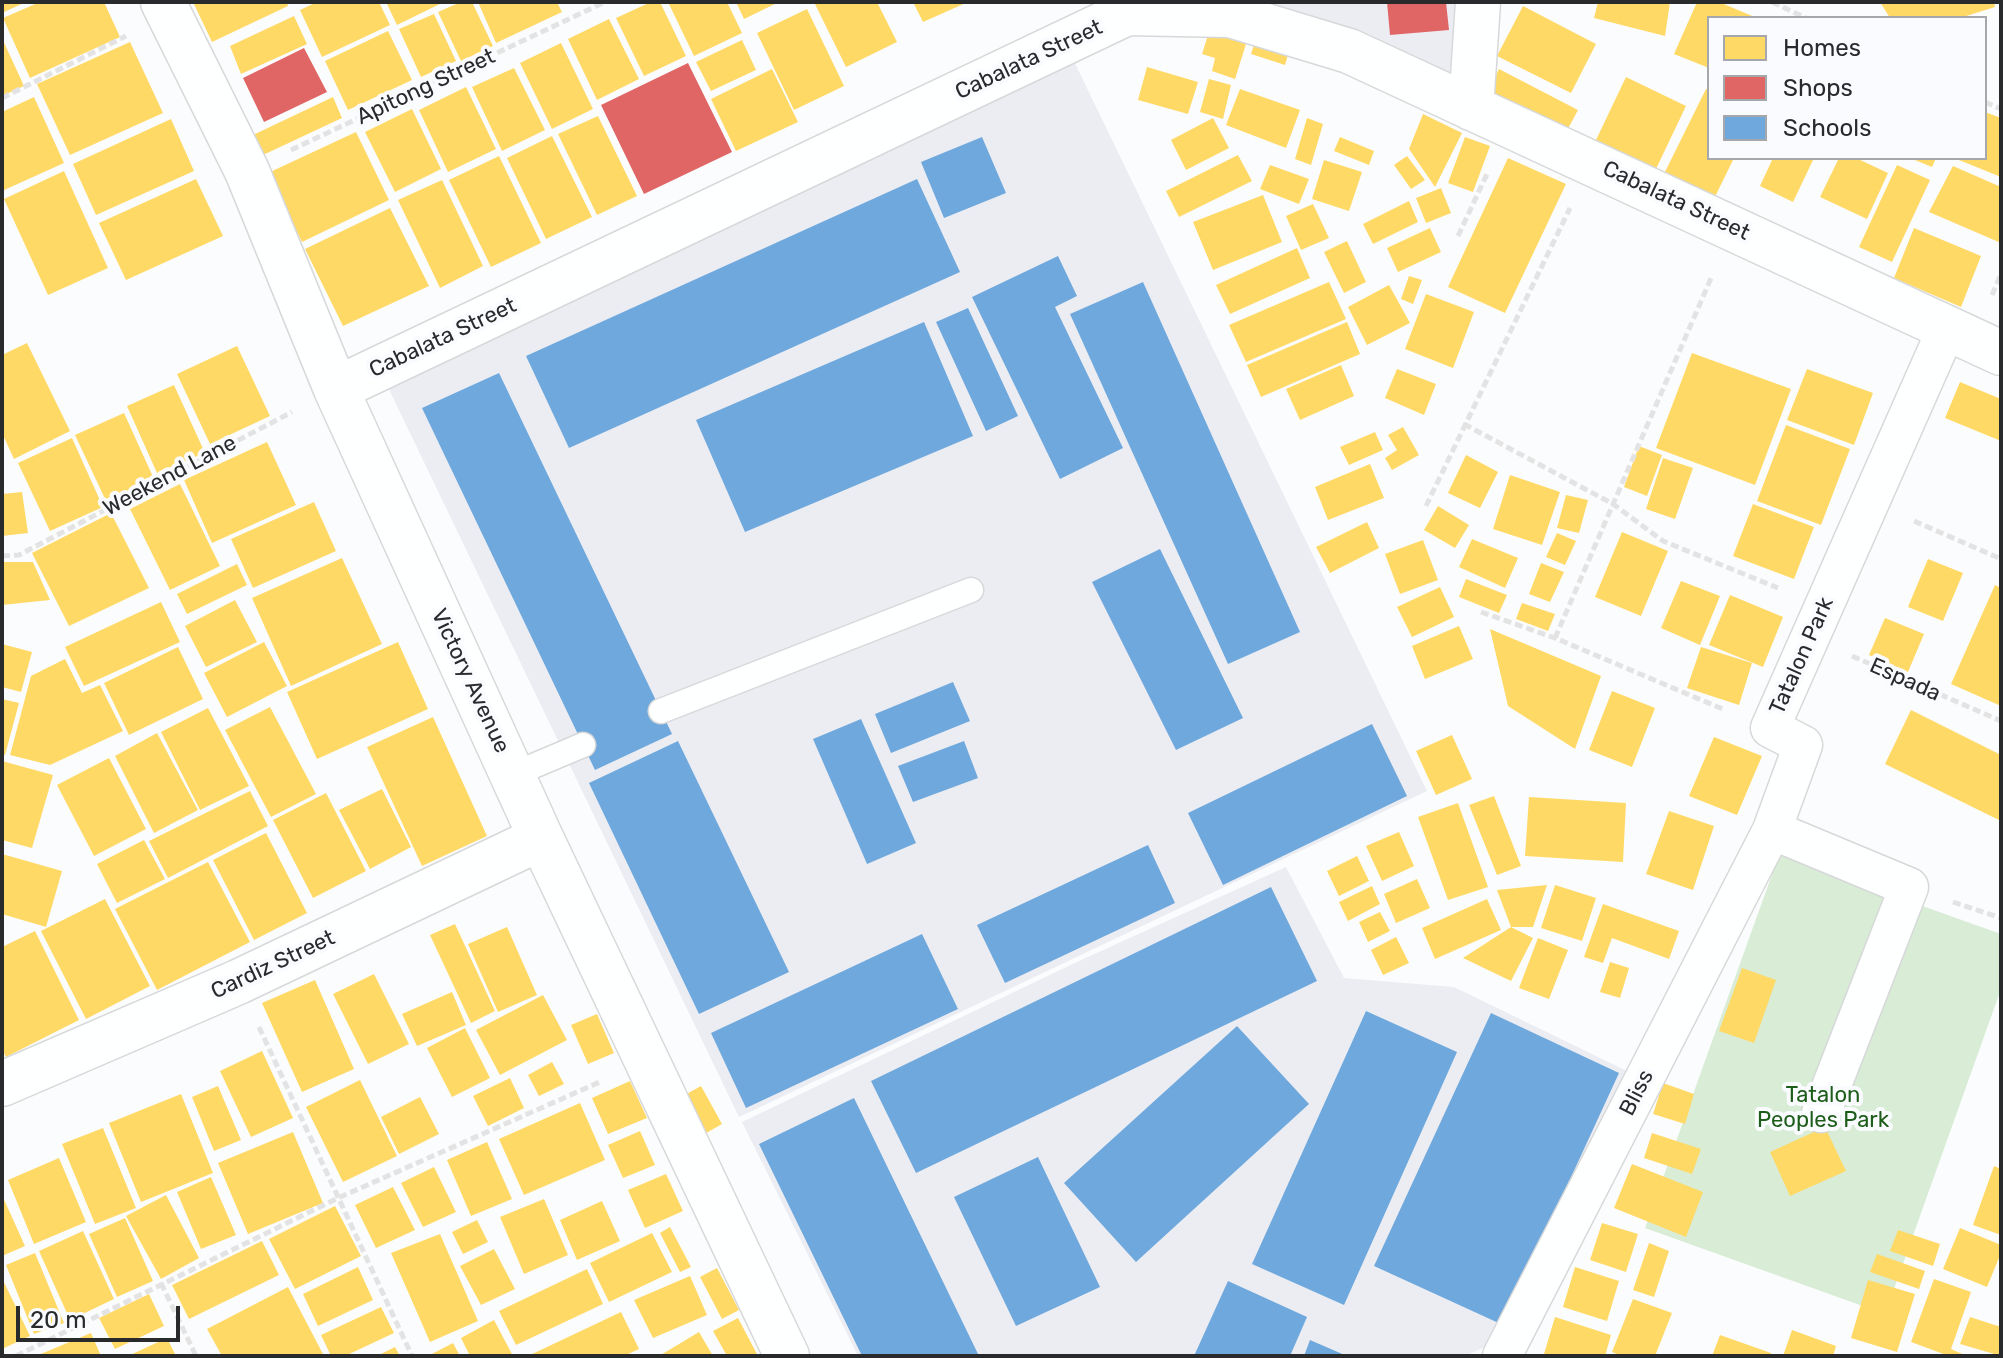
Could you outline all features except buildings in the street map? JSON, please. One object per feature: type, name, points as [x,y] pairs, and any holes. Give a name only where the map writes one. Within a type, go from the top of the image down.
[{"type":"street","points":[[1478,2],[1490,116]]},
{"type":"street","name":"Victory Avenue","points":[[166,8],[247,171],[336,389],[541,838],[787,1356]]},
{"type":"street","name":"Cabalata Street","points":[[336,389],[1125,8],[1230,15],[1349,51],[2001,353]]},
{"type":"street","name":"Tatalon Park","points":[[1772,830],[1803,745],[1770,728],[1947,328]]},
{"type":"street","points":[[1772,830],[1909,887],[1821,1113]]},
{"type":"street","name":"Bliss","points":[[1502,1356],[1772,830]]},
{"type":"street","name":"Cardiz Street","points":[[2,1084],[238,982],[541,838]]},
{"type":"lane","points":[[661,711],[971,590]]},
{"type":"lane","points":[[512,775],[583,745]]},
{"type":"path","name":"Apitong Street","points":[[247,171],[605,2]]},
{"type":"path","points":[[1772,2],[1802,16]]},
{"type":"path","points":[[2,98],[166,8]]},
{"type":"path","points":[[1458,236],[1490,116]]},
{"type":"path","points":[[1426,506],[1592,163]]},
{"type":"path","points":[[1555,638],[1734,227]]},
{"type":"path","name":"Weekend Lane","points":[[2,556],[19,555],[336,389]]},
{"type":"path","name":"Espada","points":[[1464,424],[1613,504],[1663,541],[2001,721]]},
{"type":"path","points":[[1870,502],[2001,559]]},
{"type":"path","points":[[1481,612],[1555,638],[1770,728]]},
{"type":"path","points":[[238,982],[412,1356]]},
{"type":"path","points":[[16,1356],[338,1198],[648,1060]]},
{"type":"path","points":[[161,1283],[196,1356]]},
{"type":"shaded area","points":[[1261,2],[1466,2],[1461,85]]},
{"type":"shaded area","points":[[1070,53],[1427,791],[739,1117],[384,379]]},
{"type":"shaded area","points":[[1286,867],[1344,978],[1454,987],[1631,1073],[1500,1340],[1465,1356],[858,1356],[742,1122],[1079,961]]},
{"type":"green space","name":"Tatalon Peoples Park","points":[[1779,855],[2001,934],[2001,989],[1885,1314],[1645,1228]]}]
